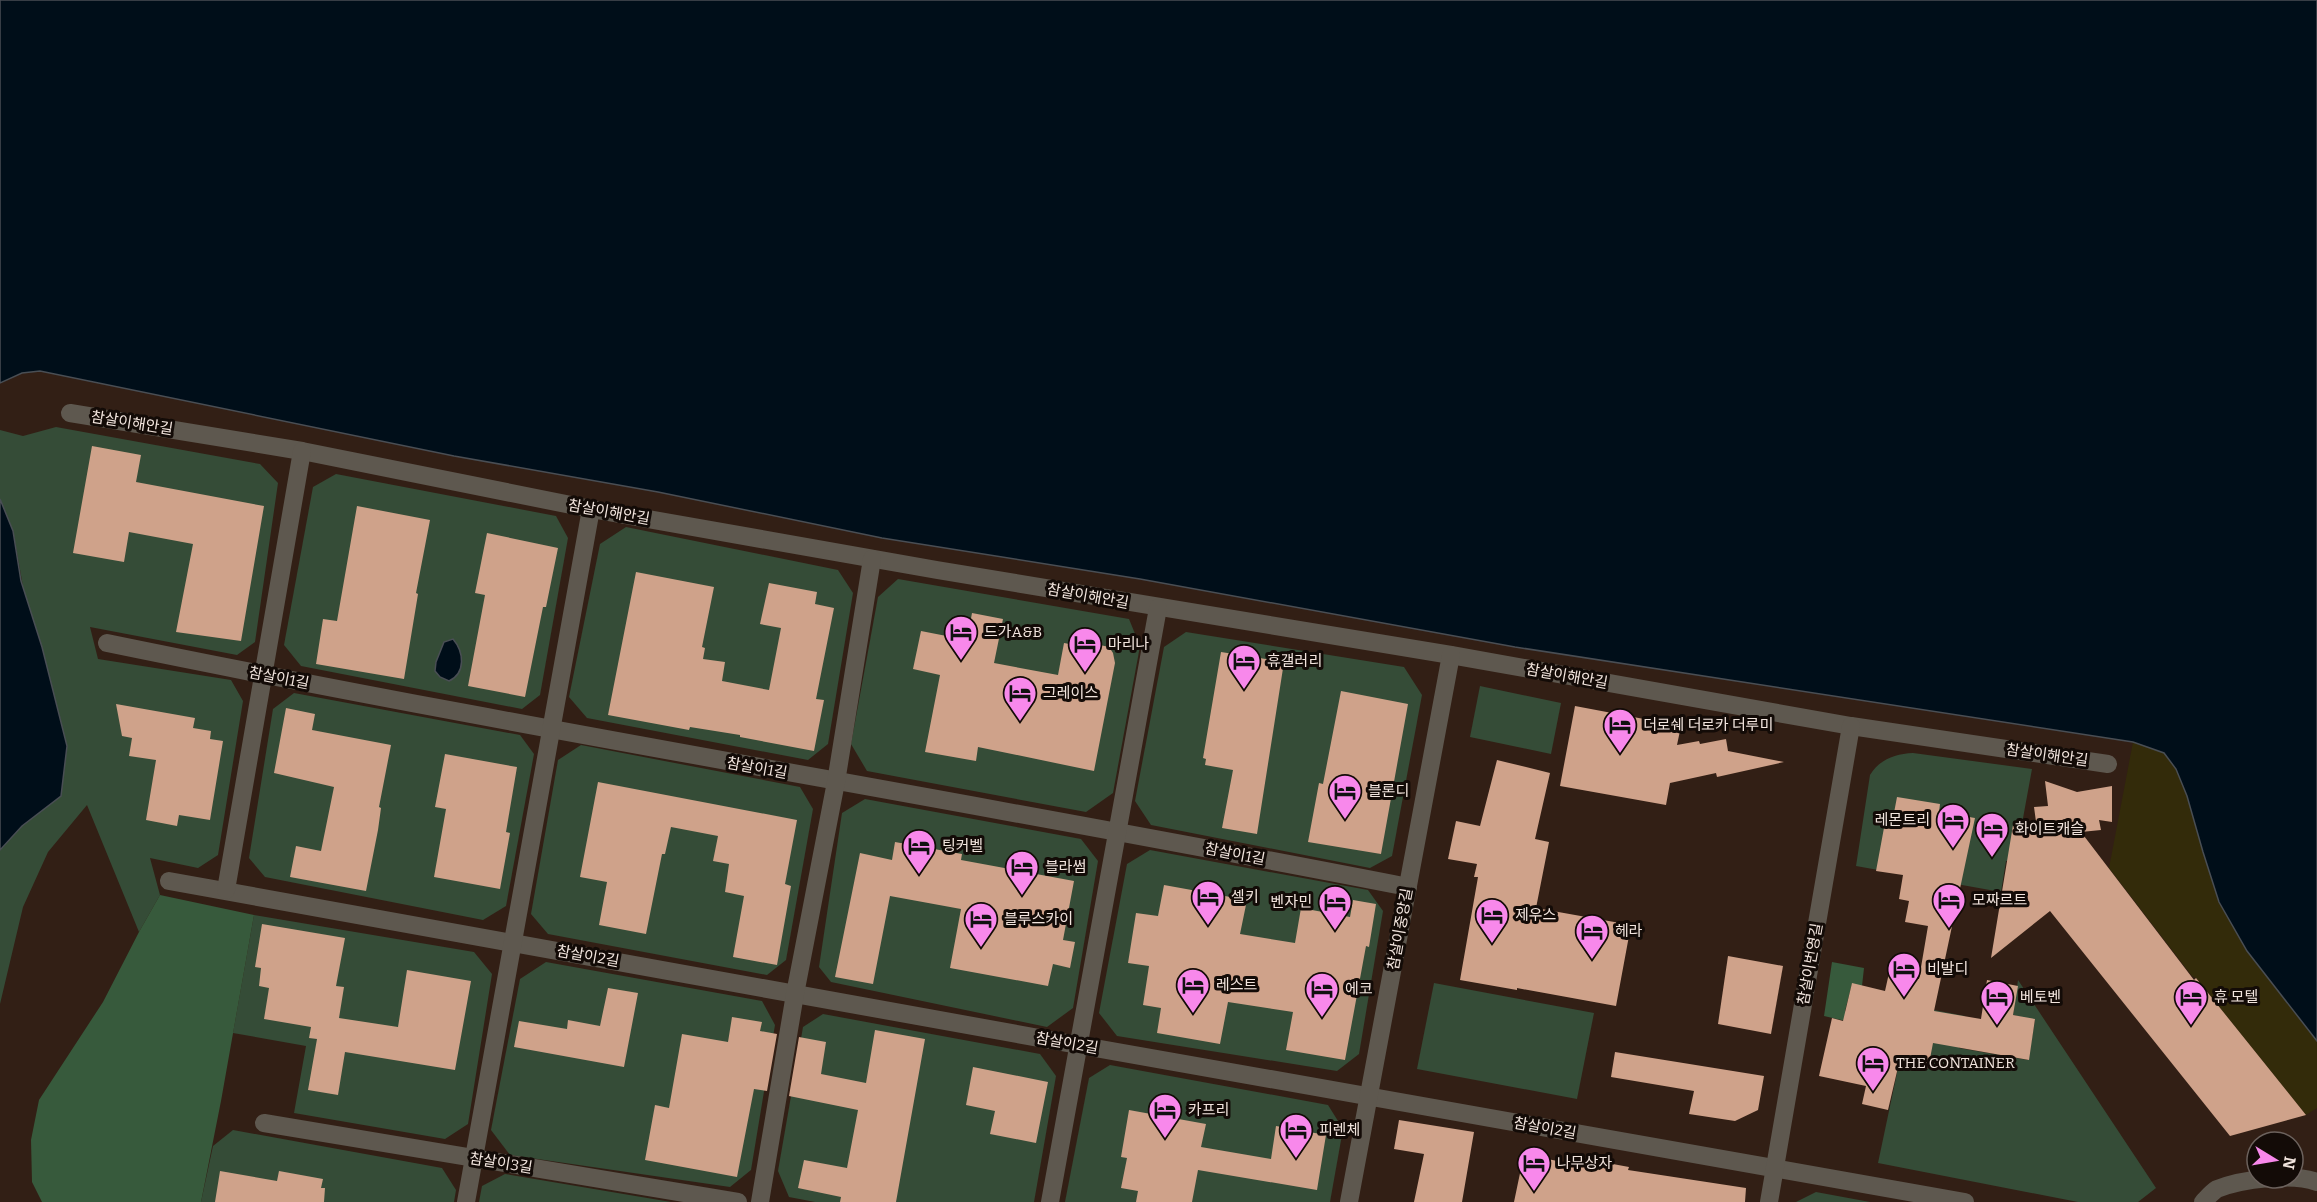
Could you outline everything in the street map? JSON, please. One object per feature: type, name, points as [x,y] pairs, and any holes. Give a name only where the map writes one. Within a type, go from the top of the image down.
[{"type":"street","name":"참살이해안길","points":[[70,413],[302,451],[591,509],[872,559],[1451,655],[1851,726],[2108,764]]},
{"type":"street","points":[[226,890],[302,451]]},
{"type":"street","points":[[465,1202],[591,509]]},
{"type":"street","points":[[760,1202],[795,994],[836,782],[872,559]]},
{"type":"street","points":[[1050,1202],[1158,608]]},
{"type":"street","name":"참살이1길","points":[[107,643],[551,730],[1408,886]]},
{"type":"street","name":"참살이중앙길","points":[[1349,1202],[1451,655]]},
{"type":"street","name":"참살이번영길","points":[[1769,1202],[1851,726]]},
{"type":"street","name":"참살이2길","points":[[169,881],[1078,1046],[1965,1202]]},
{"type":"street","name":"참살이3길","points":[[264,1123],[738,1202]]},
{"type":"street","points":[[2203,1202],[2216,1190],[2256,1179],[2306,1178],[2317,1182]]},
{"type":"green space","points":[[56,427],[260,464],[278,483],[255,642],[237,655],[90,627],[98,659],[231,680],[243,701],[218,855],[198,868],[150,858],[160,895],[139,932],[87,805],[48,852],[23,907],[0,1004],[0,850],[22,826],[61,796],[13,531],[0,499],[0,430],[23,436]]},
{"type":"green space","points":[[336,474],[556,516],[568,538],[540,695],[522,709],[301,666],[284,645],[313,487]]},
{"type":"green space","points":[[626,527],[838,570],[853,593],[828,744],[808,760],[587,718],[569,697],[600,544]]},
{"type":"green space","points":[[898,579],[1129,619],[1140,646],[1113,793],[1086,812],[867,771],[851,744],[878,597]]},
{"type":"green space","points":[[1186,632],[1404,667],[1422,695],[1392,856],[1370,868],[1151,825],[1135,801],[1164,647]]},
{"type":"green space","points":[[1480,686],[1561,703],[1551,754],[1470,737]]},
{"type":"green space","points":[[294,693],[520,735],[534,754],[506,906],[483,920],[265,877],[249,858],[273,709]]},
{"type":"green space","points":[[581,745],[800,787],[813,809],[786,960],[767,975],[548,934],[531,914],[558,760]]},
{"type":"green space","points":[[1913,753],[2032,769],[2015,862],[2006,861],[2001,892],[1856,866],[1870,775],[1878,765],[1889,758]]},
{"type":"green space","points":[[865,799],[1081,839],[1098,861],[1073,1008],[1047,1027],[831,982],[819,967],[842,813]]},
{"type":"green space","points":[[1150,850],[1368,890],[1383,911],[1359,1054],[1337,1071],[1117,1036],[1099,1013],[1127,864]]},
{"type":"green space","points":[[160,895],[254,915],[201,1202],[42,1202],[32,1182],[31,1140],[39,1100],[103,1002]]},
{"type":"green space","points":[[254,915],[474,952],[492,974],[468,1124],[445,1139],[294,1113],[306,1046],[233,1033]]},
{"type":"green space","points":[[546,962],[762,1001],[775,1025],[751,1170],[730,1187],[510,1155],[491,1130],[520,979]]},
{"type":"green space","points":[[1832,962],[1864,968],[1862,986],[1852,984],[1845,1011],[1876,1028],[1824,1016]]},
{"type":"green space","points":[[2018,980],[2156,1188],[2138,1202],[2078,1202],[1878,1163],[1905,1035],[1934,1010],[1965,1016],[1959,1048],[2028,1060],[2035,1020],[2013,1015]]},
{"type":"green space","points":[[1434,983],[1594,1013],[1577,1099],[1417,1069]]},
{"type":"green space","points":[[823,1014],[1040,1054],[1056,1076],[1034,1202],[815,1202],[789,1197],[778,1171],[803,1027]]},
{"type":"green space","points":[[1110,1065],[1328,1105],[1343,1129],[1330,1202],[1065,1202],[1089,1078]]},
{"type":"green space","points":[[233,1130],[442,1168],[456,1190],[454,1202],[201,1202],[213,1146]]},
{"type":"green space","points":[[505,1174],[671,1202],[479,1202],[482,1186]]},
{"type":"green space","points":[[1816,1192],[1870,1202],[1796,1202]]},
{"type":"sand","points":[[2133,742],[2164,753],[2176,769],[2187,796],[2220,902],[2247,951],[2317,1041],[2317,1108],[2306,1115],[2196,978],[2192,976],[2109,868]]},
{"type":"water","points":[[0,0],[2317,0],[2317,1041],[2247,951],[2219,902],[2187,796],[2176,769],[2164,753],[2133,742],[1515,647],[1140,579],[882,538],[658,492],[454,456],[40,371],[22,373],[0,383]]},
{"type":"water","points":[[0,499],[13,531],[21,581],[42,647],[67,746],[61,796],[22,826],[0,850]]},
{"type":"water","points":[[453,639],[457,644],[462,662],[458,673],[449,681],[440,677],[435,671],[444,642]]},
{"type":"building","points":[[92,446],[141,455],[136,482],[264,506],[241,641],[176,632],[193,544],[129,532],[124,562],[73,553]]},
{"type":"building","points":[[357,506],[430,520],[416,593],[418,594],[404,679],[316,664],[323,619],[337,621]]},
{"type":"building","points":[[487,533],[558,548],[546,607],[543,607],[525,697],[468,686],[485,595],[475,593]]},
{"type":"building","points":[[636,572],[714,587],[702,647],[705,648],[703,659],[725,662],[722,681],[769,690],[781,628],[760,624],[769,583],[817,592],[815,604],[834,608],[816,699],[824,700],[814,751],[740,737],[740,735],[690,727],[689,730],[608,715]]},
{"type":"building","points":[[972,613],[1003,619],[994,663],[1058,675],[1064,643],[1092,648],[1100,645],[1109,647],[1115,663],[1094,771],[978,747],[976,761],[925,752],[940,675],[913,669],[921,631],[967,640]]},
{"type":"building","points":[[1221,652],[1284,662],[1257,834],[1222,828],[1233,770],[1205,765],[1206,759],[1203,758]]},
{"type":"building","points":[[1341,691],[1408,704],[1381,854],[1308,842],[1319,783],[1323,784]]},
{"type":"building","points":[[116,704],[195,718],[193,728],[211,731],[210,739],[223,741],[210,820],[179,815],[177,826],[146,820],[156,760],[129,756],[132,738],[122,736]]},
{"type":"building","points":[[1575,706],[1681,726],[1677,745],[1699,741],[1700,744],[1726,739],[1728,751],[1784,762],[1717,777],[1716,773],[1670,783],[1666,805],[1560,786]]},
{"type":"building","points":[[286,708],[315,714],[312,730],[391,745],[366,891],[290,877],[296,846],[321,851],[334,787],[274,773]]},
{"type":"building","points":[[445,754],[517,767],[506,832],[510,833],[500,889],[434,877],[446,809],[435,807]]},
{"type":"building","points":[[1497,760],[1550,773],[1535,839],[1549,842],[1536,908],[1631,925],[1616,1006],[1460,980],[1478,877],[1474,877],[1477,864],[1448,859],[1456,821],[1480,826]]},
{"type":"building","points":[[2045,781],[2077,792],[2112,786],[2112,822],[2099,820],[2101,830],[2081,832],[2194,980],[2196,978],[2306,1115],[2230,1136],[2050,911],[1991,958],[2013,825],[2037,829],[2034,807],[2048,806]]},
{"type":"building","points":[[598,782],[797,820],[785,884],[791,886],[777,965],[733,957],[744,896],[725,892],[729,864],[713,861],[718,836],[671,827],[665,854],[662,854],[646,934],[599,925],[607,882],[580,877]]},
{"type":"building","points":[[1897,797],[1940,804],[1939,812],[1975,818],[1934,1011],[1981,1019],[1987,980],[2018,986],[2013,1015],[2035,1019],[2029,1060],[1933,1043],[1928,1069],[1899,1063],[1888,1110],[1862,1104],[1866,1086],[1819,1076],[1832,1018],[1843,1021],[1852,983],[1885,991],[1889,973],[1919,979],[1928,926],[1905,922],[1909,901],[1899,899],[1903,875],[1876,871],[1886,817],[1893,818]]},
{"type":"building","points":[[895,842],[962,854],[961,860],[1074,881],[1063,940],[1075,942],[1070,968],[1053,964],[1048,986],[950,968],[961,909],[890,896],[873,984],[835,977],[860,853],[892,860]]},
{"type":"building","points":[[1164,885],[1247,900],[1240,934],[1295,943],[1301,908],[1350,917],[1353,900],[1376,904],[1345,1060],[1286,1050],[1293,1012],[1228,1002],[1220,1044],[1157,1033],[1161,1008],[1143,1005],[1149,966],[1128,963],[1136,913],[1158,916]]},
{"type":"building","points":[[262,924],[345,938],[336,986],[344,987],[339,1018],[398,1027],[407,970],[471,981],[455,1070],[345,1052],[338,1095],[308,1090],[317,1039],[309,1038],[311,1027],[264,1019],[269,988],[259,986],[261,968],[255,967]]},
{"type":"building","points":[[1728,956],[1783,966],[1771,1034],[1718,1024]]},
{"type":"building","points":[[608,988],[638,993],[624,1067],[514,1047],[519,1021],[567,1029],[568,1020],[600,1026]]},
{"type":"building","points":[[732,1017],[762,1022],[760,1031],[777,1034],[767,1091],[754,1089],[737,1177],[645,1160],[655,1105],[669,1108],[682,1034],[728,1042]]},
{"type":"building","points":[[875,1030],[925,1039],[896,1202],[840,1202],[841,1197],[798,1188],[804,1160],[847,1168],[858,1110],[789,1096],[799,1037],[826,1042],[821,1074],[866,1083]]},
{"type":"building","points":[[1615,1052],[1764,1076],[1758,1110],[1735,1121],[1689,1114],[1694,1091],[1611,1077]]},
{"type":"building","points":[[973,1067],[1048,1082],[1036,1143],[990,1134],[995,1111],[966,1105]]},
{"type":"building","points":[[1129,1110],[1206,1124],[1201,1147],[1271,1159],[1276,1126],[1326,1135],[1317,1190],[1198,1170],[1192,1202],[1136,1202],[1138,1191],[1121,1188],[1127,1158],[1121,1157]]},
{"type":"building","points":[[1399,1120],[1474,1132],[1462,1202],[1414,1202],[1424,1154],[1394,1149]]},
{"type":"building","points":[[1524,1154],[1600,1170],[1602,1162],[1629,1167],[1628,1170],[1746,1188],[1745,1202],[1514,1202]]},
{"type":"building","points":[[220,1171],[277,1181],[279,1171],[323,1179],[321,1188],[325,1188],[324,1202],[215,1202]]},
{"type":"place","name":"드가A&B","points":[[961,661]]},
{"type":"place","name":"마리나","points":[[1085,673]]},
{"type":"place","name":"휴갤러리","points":[[1244,690]]},
{"type":"place","name":"그레이스","points":[[1020,722]]},
{"type":"place","name":"더로쉐 더로카 더루미","points":[[1620,754]]},
{"type":"place","name":"블론디","points":[[1345,820]]},
{"type":"place","name":"레몬트리","points":[[1953,849]]},
{"type":"place","name":"화이트캐슬","points":[[1992,858]]},
{"type":"place","name":"팅커벨","points":[[919,875]]},
{"type":"place","name":"블라썸","points":[[1022,896]]},
{"type":"place","name":"셀키","points":[[1208,926]]},
{"type":"place","name":"모짜르트","points":[[1949,929]]},
{"type":"place","name":"벤자민","points":[[1335,931]]},
{"type":"place","name":"제우스","points":[[1492,944]]},
{"type":"place","name":"블루스카이","points":[[981,948]]},
{"type":"place","name":"헤라","points":[[1592,960]]},
{"type":"place","name":"비발디","points":[[1904,998]]},
{"type":"place","name":"레스트","points":[[1193,1014]]},
{"type":"place","name":"에코","points":[[1322,1018]]},
{"type":"place","name":"베토벤","points":[[1997,1026]]},
{"type":"place","name":"휴 모텔","points":[[2191,1026]]},
{"type":"place","name":"THE CONTAINER","points":[[1873,1092]]},
{"type":"place","name":"카프리","points":[[1165,1139]]},
{"type":"place","name":"피렌체","points":[[1296,1159]]},
{"type":"place","name":"나무상자","points":[[1534,1192]]}]
